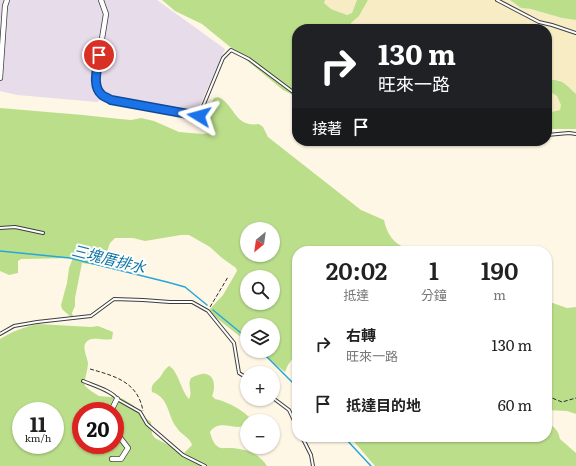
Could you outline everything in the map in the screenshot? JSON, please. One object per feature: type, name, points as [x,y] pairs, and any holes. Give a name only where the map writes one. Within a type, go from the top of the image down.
[{"type":"street","points":[[0,78],[4,6],[7,0]]},
{"type":"street","points":[[101,0],[106,14],[95,82],[101,95],[111,100],[193,115]]},
{"type":"street","points":[[112,459],[122,459],[128,448],[124,443]]},
{"type":"lane","points":[[497,0],[539,22],[548,24]]},
{"type":"lane","points":[[552,25],[576,34]]},
{"type":"lane","points":[[193,115],[199,116],[223,58],[231,50],[249,59],[292,91]]},
{"type":"lane","points":[[552,135],[576,134]]},
{"type":"lane","points":[[0,228],[15,227],[44,233]]},
{"type":"lane","points":[[0,334],[14,326],[91,316],[114,300],[192,302],[208,311],[234,343],[240,373]]},
{"type":"lane","points":[[83,381],[109,392],[116,396],[117,399],[140,412],[147,424],[183,455],[205,466]]},
{"type":"lane","points":[[280,404],[288,410],[292,418]]},
{"type":"lane","points":[[304,442],[311,455],[313,466]]},
{"type":"path","points":[[208,311],[228,277]]},
{"type":"path","points":[[90,369],[110,375],[129,384],[135,390],[144,410],[142,415]]},
{"type":"path","points":[[552,398],[562,402],[576,398]]},
{"type":"shaded area","points":[[0,0],[157,0],[225,49],[197,112],[112,96],[97,102],[17,95],[0,91]]},
{"type":"shaded area","points":[[325,0],[357,0],[352,13],[347,15],[331,9],[324,3]]},
{"type":"shaded area","points":[[368,0],[510,0],[521,8],[576,20],[576,94],[567,85],[559,80],[552,80],[552,24],[351,24],[359,16]]},
{"type":"shaded area","points":[[552,93],[557,96],[561,105],[560,110],[552,112]]},
{"type":"green space","points":[[162,0],[325,0],[324,3],[331,9],[347,15],[352,13],[357,0],[368,0],[359,16],[351,24],[292,24],[292,94],[283,90],[202,24],[175,11]]},
{"type":"green space","points":[[510,0],[576,0],[576,20],[521,8]]},
{"type":"green space","points":[[552,80],[560,81],[576,94],[576,129],[552,129],[552,112],[560,110],[561,105],[557,96],[552,93]]},
{"type":"green space","points":[[218,97],[224,100],[236,115],[244,122],[259,124],[263,127],[268,137],[361,210],[384,220],[390,236],[402,246],[292,246],[292,359],[285,372],[280,368],[280,366],[277,366],[267,358],[280,358],[280,318],[240,318],[240,337],[210,313],[209,310],[223,295],[237,271],[236,268],[210,247],[189,235],[145,241],[133,238],[115,238],[110,243],[102,266],[82,263],[75,298],[75,306],[72,313],[74,320],[62,309],[61,305],[67,283],[69,268],[73,258],[21,259],[18,261],[18,273],[9,275],[0,271],[0,108],[131,120],[141,118],[154,121],[179,132],[203,134],[209,133],[209,112],[214,98]]},
{"type":"green space","points":[[552,303],[567,308],[576,307],[576,414],[567,411],[552,410]]},
{"type":"green space","points":[[38,324],[91,327],[98,326],[113,332],[112,339],[92,339],[85,344],[88,363],[85,386],[99,396],[115,396],[133,405],[141,415],[151,422],[152,434],[155,438],[184,453],[192,445],[191,442],[177,428],[162,398],[152,392],[152,387],[165,369],[169,366],[175,372],[189,399],[191,378],[203,374],[209,375],[212,377],[214,384],[212,396],[215,399],[236,407],[246,414],[240,414],[240,427],[222,425],[213,429],[210,432],[214,443],[221,448],[240,449],[240,454],[254,454],[264,461],[267,466],[0,466],[0,339],[23,328]]},
{"type":"green space","points":[[552,426],[556,429],[560,439],[576,453],[576,466],[375,466],[354,442],[552,442]]},
{"type":"waterway","name":"三塊厝排水","points":[[0,251],[70,258],[167,282],[185,287],[207,305]]},
{"type":"waterway","name":"三塊厝排水","points":[[213,310],[240,332]]},
{"type":"waterway","name":"三塊厝排水","points":[[268,358],[292,382]]},
{"type":"waterway","name":"三塊厝排水","points":[[349,442],[371,466]]},
{"type":"route","points":[[99,55],[95,82],[101,95],[111,100],[199,116]]}]
